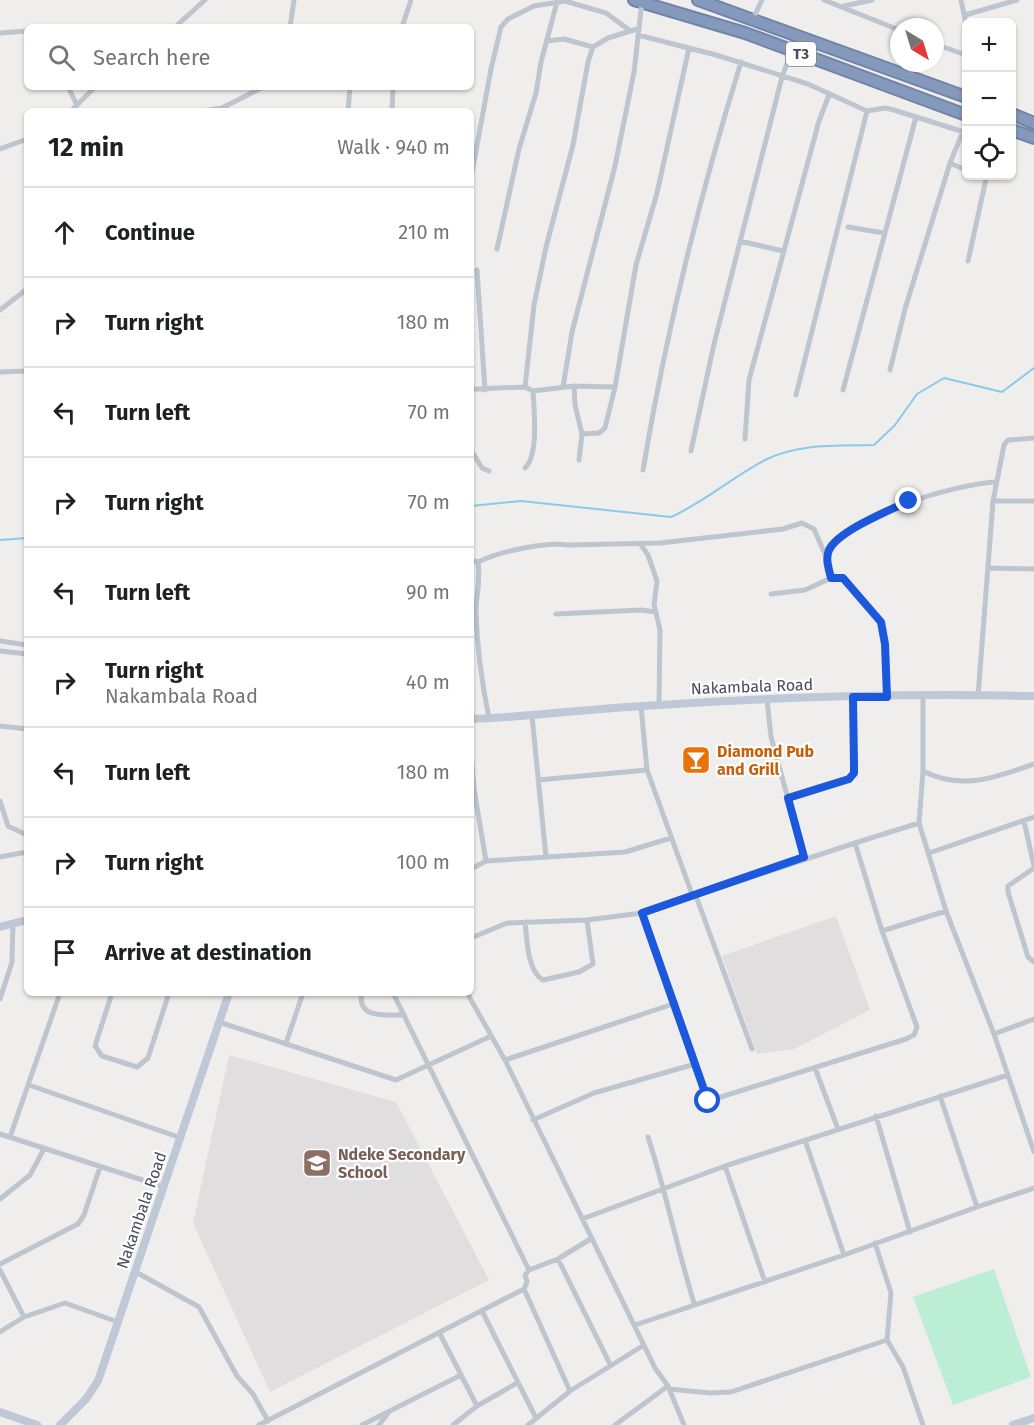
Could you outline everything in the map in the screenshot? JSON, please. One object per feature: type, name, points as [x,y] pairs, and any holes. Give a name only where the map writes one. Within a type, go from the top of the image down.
[{"type":"highway","name":"T3","points":[[698,0],[962,96]]},
{"type":"highway","name":"T3","points":[[638,1],[696,17],[792,50],[962,114]]},
{"type":"highway","points":[[1016,116],[1034,123]]},
{"type":"highway","points":[[1016,132],[1034,138]]},
{"type":"main road","name":"Nakambala Road","points":[[474,719],[767,699],[1034,696]]},
{"type":"main road","points":[[0,927],[24,921]]},
{"type":"main road","name":"Nakambala Road","points":[[60,1425],[86,1399],[99,1381],[228,996]]},
{"type":"main road","points":[[0,1412],[37,1425]]},
{"type":"main road","points":[[1013,1425],[1034,1418]]},
{"type":"street","points":[[178,24],[205,0]]},
{"type":"street","points":[[290,24],[294,0]]},
{"type":"street","points":[[403,24],[411,0]]},
{"type":"street","points":[[753,21],[762,0]]},
{"type":"street","points":[[824,0],[890,26]]},
{"type":"street","points":[[843,7],[872,0]]},
{"type":"street","points":[[961,0],[965,18]]},
{"type":"street","points":[[965,15],[1017,0]]},
{"type":"street","points":[[563,387],[575,322],[615,166],[634,72],[638,1]]},
{"type":"street","points":[[497,249],[519,149],[536,93],[557,2]]},
{"type":"street","points":[[474,159],[482,109],[501,27],[508,19],[534,6],[557,2],[581,4],[606,12],[629,30],[741,62],[822,89],[829,95],[867,111],[885,108],[962,131]]},
{"type":"street","points":[[547,40],[564,39],[593,47],[629,30]]},
{"type":"street","points":[[0,33],[24,31]]},
{"type":"street","points":[[525,387],[534,305],[546,247],[573,145],[593,47]]},
{"type":"street","points":[[944,47],[962,54]]},
{"type":"street","points":[[582,434],[603,431],[615,387],[636,265],[657,193],[689,48]]},
{"type":"street","points":[[691,451],[740,241],[782,77],[792,50]]},
{"type":"street","points":[[643,470],[654,399],[725,112],[741,62]]},
{"type":"street","points":[[70,90],[77,105]]},
{"type":"street","points":[[74,108],[92,90]]},
{"type":"street","points":[[224,108],[257,90]]},
{"type":"street","points":[[348,108],[350,90]]},
{"type":"street","points":[[392,108],[393,90]]},
{"type":"street","points":[[745,439],[749,380],[819,121],[829,95]]},
{"type":"street","points":[[796,394],[867,111]]},
{"type":"street","points":[[843,390],[859,340],[884,233],[916,117]]},
{"type":"street","points":[[890,370],[905,309],[950,163],[962,136]]},
{"type":"street","points":[[0,149],[24,140]]},
{"type":"street","points":[[950,163],[962,168]]},
{"type":"street","points":[[968,261],[986,180]]},
{"type":"street","points":[[848,226],[884,233]]},
{"type":"street","points":[[740,241],[783,251]]},
{"type":"street","points":[[477,270],[485,390]]},
{"type":"street","points":[[0,310],[24,291]]},
{"type":"street","points":[[0,372],[24,371]]},
{"type":"street","points":[[474,390],[525,387],[534,391],[574,386],[615,387]]},
{"type":"street","points":[[574,386],[574,405],[582,434],[579,460]]},
{"type":"street","points":[[525,468],[531,459],[534,439],[534,391]]},
{"type":"street","points":[[978,696],[990,568],[993,501],[1005,441],[1034,438]]},
{"type":"street","points":[[474,455],[482,468],[489,471]]},
{"type":"street","points":[[827,559],[829,550],[840,539],[909,501],[979,483],[997,482]]},
{"type":"street","points":[[993,501],[1034,501]]},
{"type":"street","points":[[474,561],[478,562],[501,553],[554,542],[568,545],[591,542],[640,544],[783,529],[802,523],[814,529],[827,559],[831,578]]},
{"type":"street","points":[[640,544],[644,545],[657,581],[656,612],[660,630],[659,705]]},
{"type":"street","points":[[478,562],[481,582],[474,620],[489,718]]},
{"type":"street","points":[[990,568],[1034,569]]},
{"type":"street","points":[[771,594],[806,590],[831,578],[843,578],[881,622],[885,644],[887,697]]},
{"type":"street","points":[[556,614],[641,610],[656,612]]},
{"type":"street","points":[[0,640],[24,644]]},
{"type":"street","points":[[0,651],[24,654]]},
{"type":"street","points":[[788,798],[849,779],[854,773],[853,697]]},
{"type":"street","points":[[923,697],[923,771],[919,823],[946,911],[994,1034],[1034,1152]]},
{"type":"street","points":[[767,699],[771,736],[804,857]]},
{"type":"street","points":[[641,706],[647,770],[752,1049]]},
{"type":"street","points":[[532,716],[546,856]]},
{"type":"street","points":[[0,726],[24,729]]},
{"type":"street","points":[[923,771],[943,780],[986,780],[1034,764]]},
{"type":"street","points":[[538,780],[647,770]]},
{"type":"street","points":[[474,799],[486,861]]},
{"type":"street","points":[[0,801],[8,826],[24,834]]},
{"type":"street","points":[[929,853],[1034,817]]},
{"type":"street","points":[[1024,821],[1034,867],[1013,880],[1008,886],[1008,892],[1028,957],[1034,962]]},
{"type":"street","points":[[474,937],[507,923],[586,920],[642,913],[695,897],[804,857],[919,823]]},
{"type":"street","points":[[474,867],[486,861],[625,852],[671,838]]},
{"type":"street","points":[[642,913],[676,1003],[708,1101],[815,1068],[914,1035],[917,1027],[882,931],[855,843]]},
{"type":"street","points":[[0,856],[24,852]]},
{"type":"street","points":[[882,931],[946,911]]},
{"type":"street","points":[[525,922],[530,958],[537,977],[543,981],[579,972],[593,964],[586,920]]},
{"type":"street","points":[[0,999],[12,962],[13,924]]},
{"type":"street","points":[[10,1137],[59,996]]},
{"type":"street","points":[[111,996],[95,1046],[102,1056],[137,1067],[148,1058],[168,996]]},
{"type":"street","points":[[286,1043],[302,996]]},
{"type":"street","points":[[362,996],[361,1001],[372,1014],[404,1015]]},
{"type":"street","points":[[394,996],[530,1270]]},
{"type":"street","points":[[469,996],[489,1036],[505,1060],[582,1219],[669,1388],[684,1425]]},
{"type":"street","points":[[505,1060],[676,1003]]},
{"type":"street","points":[[994,1034],[1034,1019]]},
{"type":"street","points":[[219,1022],[396,1080],[489,1036]]},
{"type":"street","points":[[533,1120],[594,1093],[695,1064]]},
{"type":"street","points":[[815,1068],[838,1129]]},
{"type":"street","points":[[582,1219],[725,1166],[1008,1075]]},
{"type":"street","points":[[29,1085],[182,1138]]},
{"type":"street","points":[[940,1096],[977,1207]]},
{"type":"street","points":[[876,1116],[910,1232]]},
{"type":"street","points":[[0,1134],[164,1187]]},
{"type":"street","points":[[648,1137],[665,1189],[677,1245],[694,1303]]},
{"type":"street","points":[[805,1140],[844,1255]]},
{"type":"street","points":[[0,1199],[30,1175],[44,1149]]},
{"type":"street","points":[[725,1166],[765,1282]]},
{"type":"street","points":[[0,1264],[78,1224],[84,1215],[100,1167]]},
{"type":"street","points":[[635,1325],[1034,1188]]},
{"type":"street","points":[[260,1425],[270,1422],[524,1289],[527,1282],[525,1275],[530,1270],[558,1259],[592,1238]]},
{"type":"street","points":[[875,1243],[891,1293],[887,1340],[903,1367],[923,1425]]},
{"type":"street","points":[[558,1259],[610,1364]]},
{"type":"street","points":[[0,1270],[24,1317]]},
{"type":"street","points":[[136,1272],[199,1307],[237,1376],[253,1394],[270,1422]]},
{"type":"street","points":[[524,1289],[570,1391]]},
{"type":"street","points":[[0,1332],[24,1317],[65,1303],[118,1322]]},
{"type":"street","points":[[482,1311],[536,1418]]},
{"type":"street","points":[[440,1334],[477,1406]]},
{"type":"street","points":[[615,1425],[669,1388],[710,1393],[730,1392],[887,1340]]},
{"type":"street","points":[[528,1425],[570,1391],[610,1364],[645,1345]]},
{"type":"street","points":[[362,1425],[461,1375]]},
{"type":"street","points":[[453,1425],[477,1406],[517,1383]]},
{"type":"street","points":[[379,1425],[390,1411]]},
{"type":"shaded area","points":[[836,916],[870,1010],[794,1049],[757,1054],[722,956]]},
{"type":"shaded area","name":"Ndeke Secondary School","points":[[229,1055],[396,1102],[489,1280],[270,1392],[193,1223]]},
{"type":"green space","points":[[994,1269],[1031,1377],[953,1405],[913,1297]]},
{"type":"waterway","points":[[474,506],[521,501],[671,517],[765,460],[778,455],[818,446],[874,445],[895,425],[917,394],[944,378],[1002,392],[1034,368]]},
{"type":"waterway","points":[[0,540],[24,538]]},
{"type":"place","name":"Diamond Pub and Grill","points":[[696,760]]},
{"type":"place","name":"Ndeke Secondary School","points":[[317,1163]]},
{"type":"route","points":[[708,1101],[676,1003],[642,913],[804,857],[788,798],[849,779],[854,773],[853,697],[887,697],[884,631],[881,622],[843,578],[837,576],[831,578],[827,559],[829,550],[852,531],[909,501]]}]
